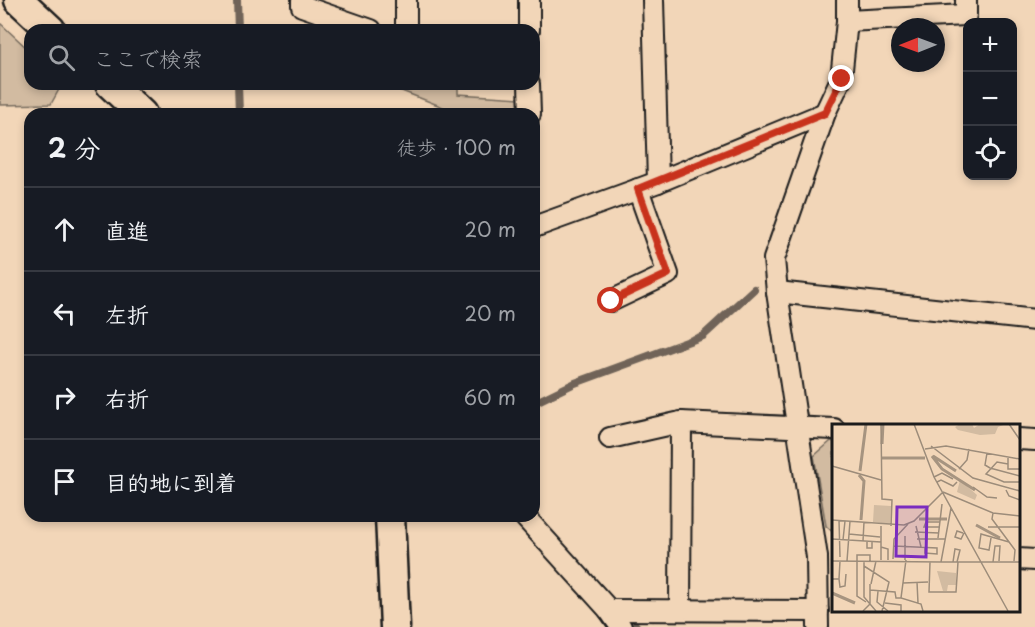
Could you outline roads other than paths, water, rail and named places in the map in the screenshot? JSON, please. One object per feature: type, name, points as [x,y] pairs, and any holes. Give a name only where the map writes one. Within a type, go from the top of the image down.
[{"type":"street","points":[[19,0],[45,24]]},
{"type":"street","points":[[302,0],[302,6],[354,24]]},
{"type":"street","points":[[406,0],[406,24]]},
{"type":"street","points":[[529,0],[529,24]]},
{"type":"street","points":[[653,0],[658,182]]},
{"type":"street","points":[[609,610],[680,610],[818,619],[826,557],[798,427],[774,259],[825,113],[842,79],[847,0]]},
{"type":"street","points":[[847,21],[966,15],[966,0]]},
{"type":"street","points":[[116,90],[136,108]]},
{"type":"street","points":[[529,90],[530,108]]},
{"type":"street","points":[[540,225],[658,182],[825,113]]},
{"type":"street","points":[[611,301],[668,274],[638,189]]},
{"type":"street","points":[[777,292],[1035,320]]},
{"type":"street","points":[[680,610],[681,422]]},
{"type":"street","points":[[610,438],[681,422],[832,429]]},
{"type":"street","points":[[1020,439],[1035,440]]},
{"type":"street","points":[[390,522],[395,627]]},
{"type":"street","points":[[529,522],[609,610],[621,627]]},
{"type":"street","points":[[1020,559],[1035,560]]},
{"type":"waterway","points":[[237,0],[238,24]]},
{"type":"waterway","points":[[238,90],[239,108]]},
{"type":"waterway","points":[[540,400],[575,383],[703,336],[754,289]]},
{"type":"waterway","points":[[632,621],[637,627]]}]
